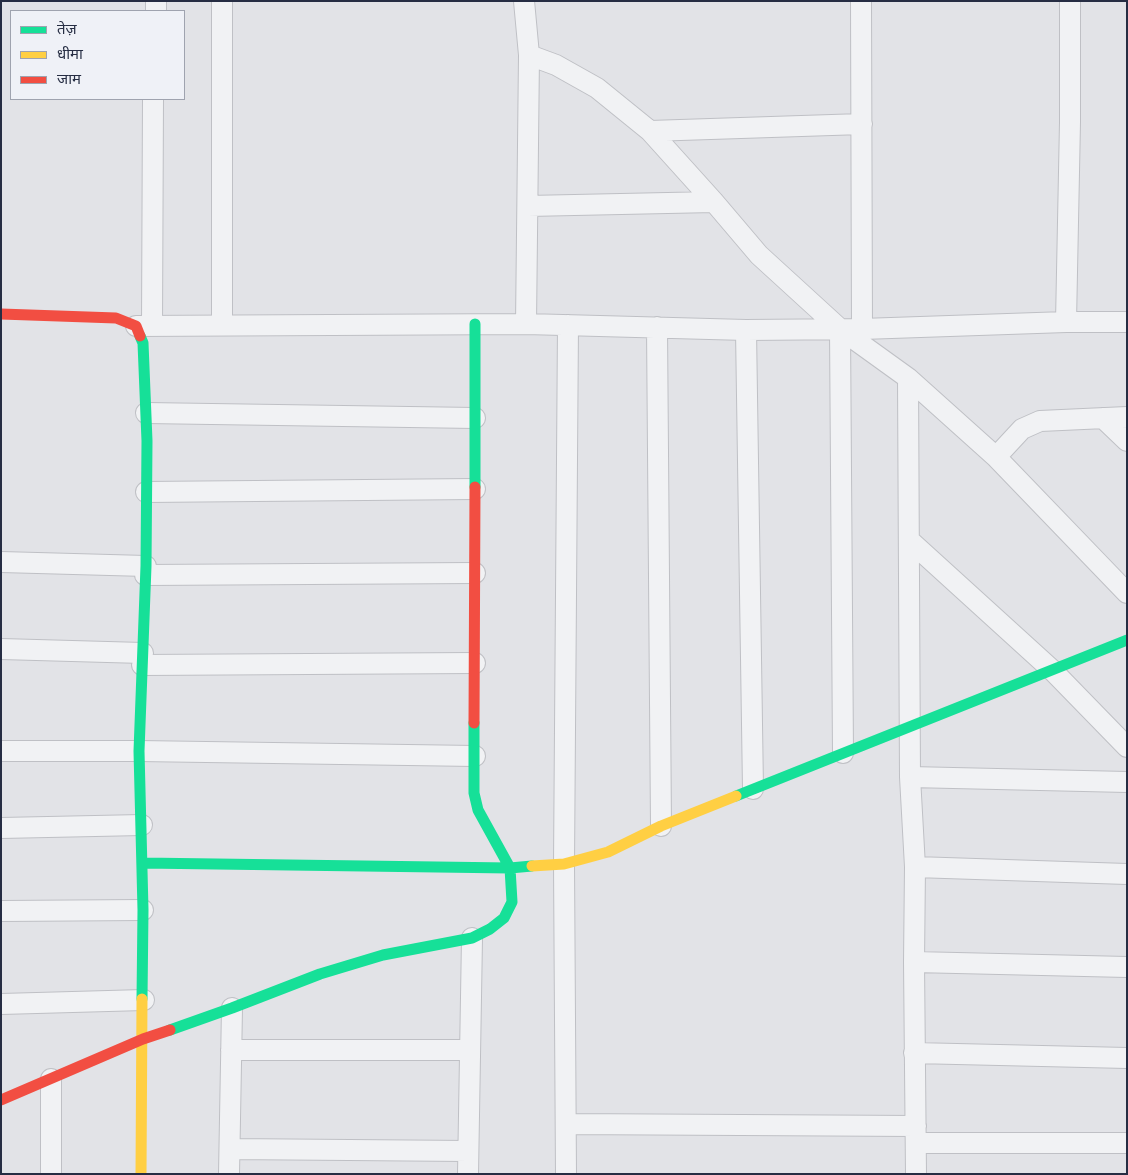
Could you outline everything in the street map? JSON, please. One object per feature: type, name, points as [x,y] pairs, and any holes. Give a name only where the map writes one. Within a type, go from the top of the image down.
[{"type":"street","points":[[222,1],[222,325]]},
{"type":"street","points":[[524,1],[529,55],[526,324]]},
{"type":"street","points":[[861,1],[862,329]]},
{"type":"street","points":[[1066,322],[1070,122],[1070,1]]},
{"type":"street","points":[[529,55],[556,65],[597,88],[650,131],[759,255],[840,329],[908,378],[996,457],[1127,593]]},
{"type":"street","points":[[141,1174],[144,1000],[143,864],[139,751],[146,570],[146,413],[143,343],[153,100]]},
{"type":"street","points":[[650,131],[862,124]]},
{"type":"street","points":[[528,206],[714,202]]},
{"type":"street","points":[[1,314],[116,318],[144,326],[526,324],[746,330],[1127,322]]},
{"type":"street","points":[[1,1100],[143,1039],[232,1008],[320,974],[383,955],[472,938],[490,929],[504,918],[512,902],[510,868],[478,810],[474,793],[476,324]]},
{"type":"street","points":[[566,1174],[564,864],[568,325]]},
{"type":"street","points":[[657,327],[661,826]]},
{"type":"street","points":[[840,329],[843,753]]},
{"type":"street","points":[[746,330],[754,789]]},
{"type":"street","points":[[908,378],[910,777],[915,867],[914,1053],[916,1174]]},
{"type":"street","points":[[146,413],[476,418]]},
{"type":"street","points":[[996,457],[1022,429],[1040,421],[1127,417]]},
{"type":"street","points":[[1103,418],[1127,441]]},
{"type":"street","points":[[146,492],[476,489]]},
{"type":"street","points":[[909,540],[1052,670],[1127,747]]},
{"type":"street","points":[[1,562],[146,570],[476,573]]},
{"type":"street","points":[[143,864],[510,868],[564,864],[608,852],[661,826],[1127,640]]},
{"type":"street","points":[[1,649],[143,659],[476,663]]},
{"type":"street","points":[[1,751],[475,756]]},
{"type":"street","points":[[910,777],[1127,782]]},
{"type":"street","points":[[1,828],[142,825]]},
{"type":"street","points":[[915,867],[1127,874]]},
{"type":"street","points":[[1,911],[143,910]]},
{"type":"street","points":[[468,1174],[472,938]]},
{"type":"street","points":[[914,962],[1127,967]]},
{"type":"street","points":[[1,1004],[144,1000]]},
{"type":"street","points":[[229,1174],[232,1008]]},
{"type":"street","points":[[231,1050],[470,1050]]},
{"type":"street","points":[[914,1053],[1127,1058]]},
{"type":"street","points":[[50,1174],[51,1079]]},
{"type":"street","points":[[566,1124],[1127,1143]]},
{"type":"street","points":[[230,1149],[468,1151]]},
{"type":"traffic: fast","points":[[475,324],[475,487]]},
{"type":"traffic: fast","points":[[140,336],[143,343],[147,441],[146,566],[139,751],[143,910],[142,999]]},
{"type":"traffic: fast","points":[[736,796],[1127,640]]},
{"type":"traffic: fast","points":[[170,1030],[320,974],[383,955],[472,938],[490,929],[504,918],[512,902],[510,868],[478,810],[474,793],[474,723]]},
{"type":"traffic: fast","points":[[143,863],[510,868],[532,866]]},
{"type":"traffic: slow","points":[[532,866],[564,864],[608,852],[661,826],[736,796]]},
{"type":"traffic: slow","points":[[141,1174],[142,999]]},
{"type":"traffic: jam","points":[[1,314],[116,318],[136,326],[140,336]]},
{"type":"traffic: jam","points":[[474,723],[475,487]]},
{"type":"traffic: jam","points":[[1,1100],[143,1039],[170,1030]]}]
